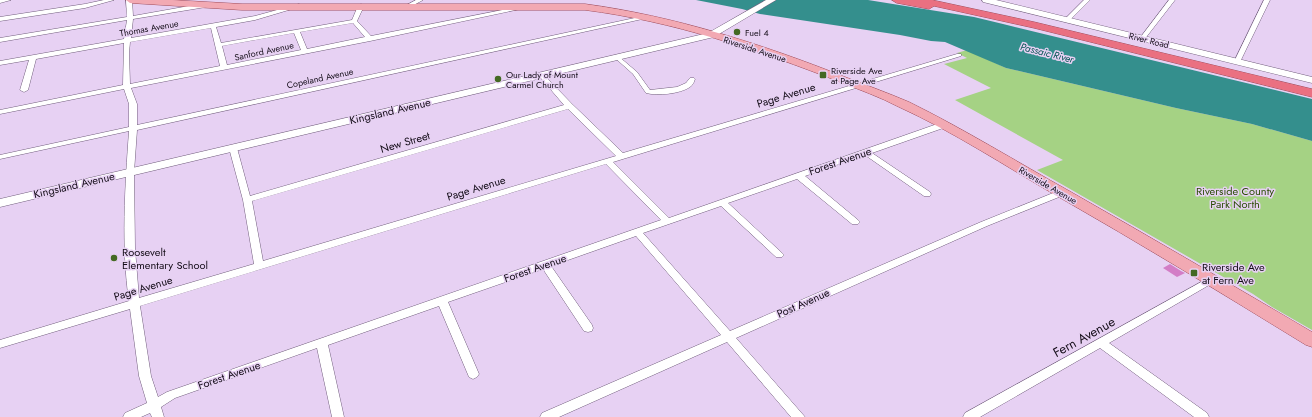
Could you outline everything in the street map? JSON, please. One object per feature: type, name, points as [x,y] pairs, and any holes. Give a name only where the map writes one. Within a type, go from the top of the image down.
[{"type":"highway","points":[[897,0],[1056,30]]},
{"type":"highway","points":[[918,0],[1056,30],[1312,93]]},
{"type":"highway","points":[[939,0],[1232,64]]},
{"type":"highway","points":[[960,0],[1232,64],[1312,87]]},
{"type":"main road","name":"Riverside Avenue","points":[[130,0],[166,1],[242,7],[531,6],[598,8],[711,35],[772,53],[903,104],[943,125],[1212,279],[1312,340]]},
{"type":"main road","name":"Kingsland Avenue","points":[[0,203],[711,35],[772,0]]},
{"type":"main road","name":"River Road","points":[[991,1],[1142,39],[1232,64],[1312,80]]},
{"type":"street","points":[[0,1],[8,0]]},
{"type":"street","points":[[0,19],[85,6],[111,0]]},
{"type":"street","points":[[130,0],[130,18],[126,53],[127,87],[133,104],[130,172],[130,249],[134,304],[145,376],[156,412]]},
{"type":"street","points":[[408,6],[420,0]]},
{"type":"street","points":[[1067,20],[1087,0]]},
{"type":"street","points":[[1142,39],[1172,0]]},
{"type":"street","points":[[1232,64],[1266,0]]},
{"type":"street","points":[[0,40],[206,5]]},
{"type":"street","name":"Thomas Avenue","points":[[0,63],[268,15],[300,6]]},
{"type":"street","points":[[354,21],[361,6]]},
{"type":"street","name":"Sanford Avenue","points":[[0,112],[531,6]]},
{"type":"street","name":"Copeland Avenue","points":[[0,157],[644,18]]},
{"type":"street","points":[[218,45],[354,21]]},
{"type":"street","points":[[354,21],[370,39]]},
{"type":"street","points":[[213,25],[224,68]]},
{"type":"street","points":[[296,31],[305,52]]},
{"type":"street","name":"Page Avenue","points":[[0,344],[959,55]]},
{"type":"street","points":[[24,90],[33,57]]},
{"type":"street","points":[[617,57],[635,73],[648,92],[666,92],[688,85],[692,80]]},
{"type":"street","points":[[542,76],[569,106],[622,157]]},
{"type":"street","name":"New Street","points":[[246,200],[569,106]]},
{"type":"street","name":"Forest Avenue","points":[[129,417],[156,412],[171,395],[638,233],[943,125]]},
{"type":"street","points":[[233,148],[246,200],[259,266]]},
{"type":"street","points":[[866,152],[927,194]]},
{"type":"street","points":[[607,161],[668,222]]},
{"type":"street","points":[[799,176],[855,222]]},
{"type":"street","name":"Post Avenue","points":[[546,417],[984,224],[1061,192]]},
{"type":"street","points":[[723,203],[779,255]]},
{"type":"street","points":[[638,233],[799,417]]},
{"type":"street","points":[[546,264],[588,328]]},
{"type":"street","name":"Fern Avenue","points":[[974,416],[1212,279]]},
{"type":"street","points":[[442,301],[474,374]]},
{"type":"street","points":[[322,343],[338,417]]},
{"type":"street","points":[[1101,343],[1203,417]]},
{"type":"green space","name":"Riverside County Park North","points":[[967,50],[1006,68],[1176,108],[1252,124],[1312,141],[1312,330],[1272,307],[1253,294],[1037,170],[1063,160],[955,100],[991,88],[944,64],[967,58],[957,53]]},
{"type":"water","name":"Passaic River","points":[[696,0],[868,0],[974,17],[1312,99],[1312,141],[1252,124],[1176,108],[1006,68],[945,42],[760,14]]},
{"type":"building","points":[[1170,264],[1185,273],[1177,277],[1163,268]]},
{"type":"place","name":"Fuel 4","points":[[737,32]]},
{"type":"place","name":"Riverside Ave at Page Ave","points":[[823,75]]},
{"type":"place","name":"Our Lady of Mount Carmel Church","points":[[498,79]]},
{"type":"place","name":"Roosevelt Elementary School","points":[[114,258]]},
{"type":"place","name":"Riverside Ave at Fern Ave","points":[[1194,273]]}]
